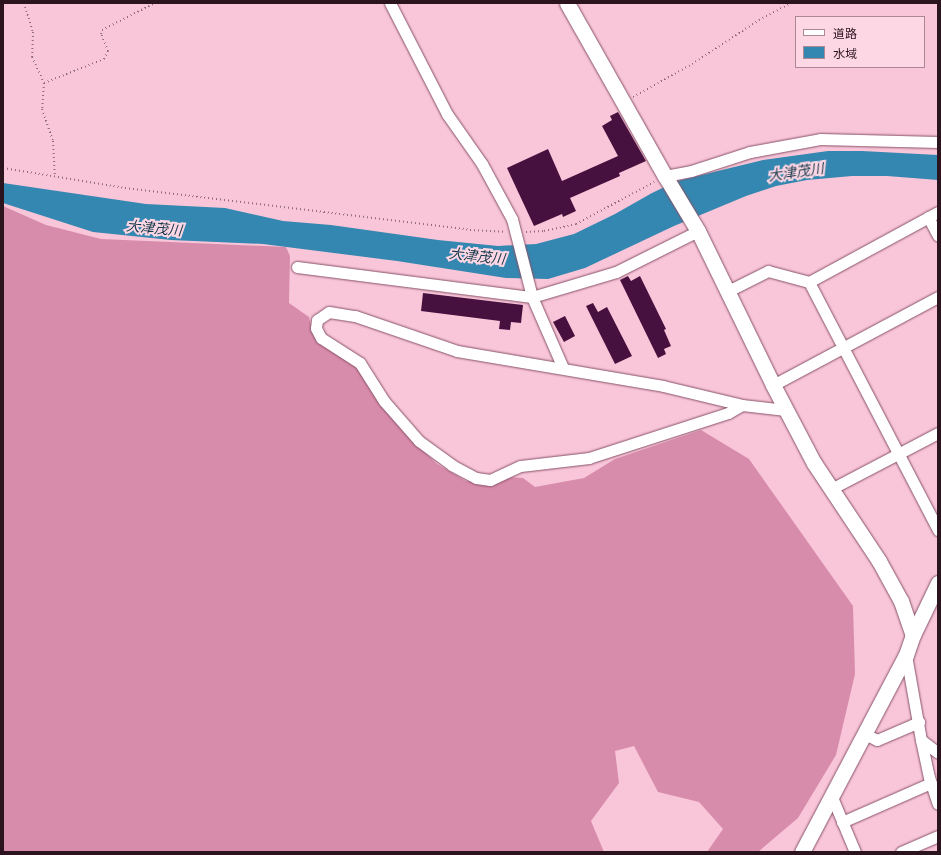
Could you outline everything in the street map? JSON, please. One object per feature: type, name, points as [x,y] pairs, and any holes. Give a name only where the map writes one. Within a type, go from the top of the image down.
[{"type":"street","points":[[390,3],[447,114],[482,164],[512,219],[514,233],[532,297],[563,368]]},
{"type":"street","points":[[567,3],[665,176],[698,231],[773,385],[814,463],[879,560],[901,601],[913,635]]},
{"type":"street","points":[[665,176],[691,171],[750,152],[820,139],[938,142]]},
{"type":"street","points":[[728,291],[768,271],[809,282],[933,214],[938,236]]},
{"type":"street","points":[[297,267],[532,297],[616,272],[698,231]]},
{"type":"street","points":[[809,282],[897,454],[938,530]]},
{"type":"street","points":[[773,385],[938,297]]},
{"type":"street","points":[[742,405],[720,416],[589,458],[520,466],[490,480],[476,478],[452,465],[419,441],[384,401],[360,364],[321,338],[316,328],[317,320],[329,312],[355,316],[457,351],[663,386],[742,405],[786,410]]},
{"type":"street","points":[[831,489],[938,433]]},
{"type":"street","points":[[802,852],[906,655],[913,635],[938,583]]},
{"type":"street","points":[[906,655],[921,740],[931,783],[938,804]]},
{"type":"street","points":[[865,734],[877,740],[919,722]]},
{"type":"street","points":[[921,740],[938,753]]},
{"type":"street","points":[[842,822],[931,783]]},
{"type":"street","points":[[832,797],[855,852]]},
{"type":"street","points":[[901,852],[938,836]]},
{"type":"path","points":[[24,3],[32,32],[32,57],[44,83],[42,109],[54,141],[55,176]]},
{"type":"path","points":[[44,83],[104,59],[108,51],[102,30],[155,3]]},
{"type":"path","points":[[623,102],[692,64],[759,20],[791,3]]},
{"type":"path","points":[[3,168],[125,188],[470,230],[514,233],[544,231],[576,224],[665,176]]},
{"type":"shaded area","points":[[3,206],[46,225],[101,239],[286,247],[290,256],[289,303],[309,317],[314,337],[354,364],[405,433],[437,464],[466,481],[484,482],[490,476],[523,478],[535,487],[584,478],[615,459],[701,430],[749,459],[853,606],[855,674],[836,755],[798,818],[758,852],[707,852],[723,829],[699,802],[658,792],[634,746],[615,751],[619,783],[591,821],[604,852],[3,852]]},
{"type":"water","name":"大津茂川","points":[[828,151],[862,151],[938,155],[938,180],[887,176],[852,176],[807,180],[776,186],[746,196],[674,226],[585,268],[548,279],[506,278],[397,261],[263,244],[171,240],[93,232],[3,203],[3,183],[146,204],[225,208],[283,221],[331,225],[438,240],[498,246],[536,244],[574,234],[677,181],[763,160]]},
{"type":"building","points":[[618,112],[646,161],[619,173],[620,176],[570,198],[576,211],[563,217],[562,214],[534,226],[507,168],[548,149],[562,181],[618,156],[602,126],[612,120],[610,116]]},
{"type":"building","points":[[628,276],[631,281],[640,276],[666,329],[664,330],[671,346],[664,349],[666,354],[658,358],[620,280]]},
{"type":"building","points":[[423,293],[523,305],[521,323],[511,322],[510,330],[499,329],[500,321],[421,311]]},
{"type":"building","points":[[593,303],[598,312],[607,307],[632,356],[615,364],[586,306]]},
{"type":"building","points":[[565,316],[575,336],[564,342],[553,322]]}]
